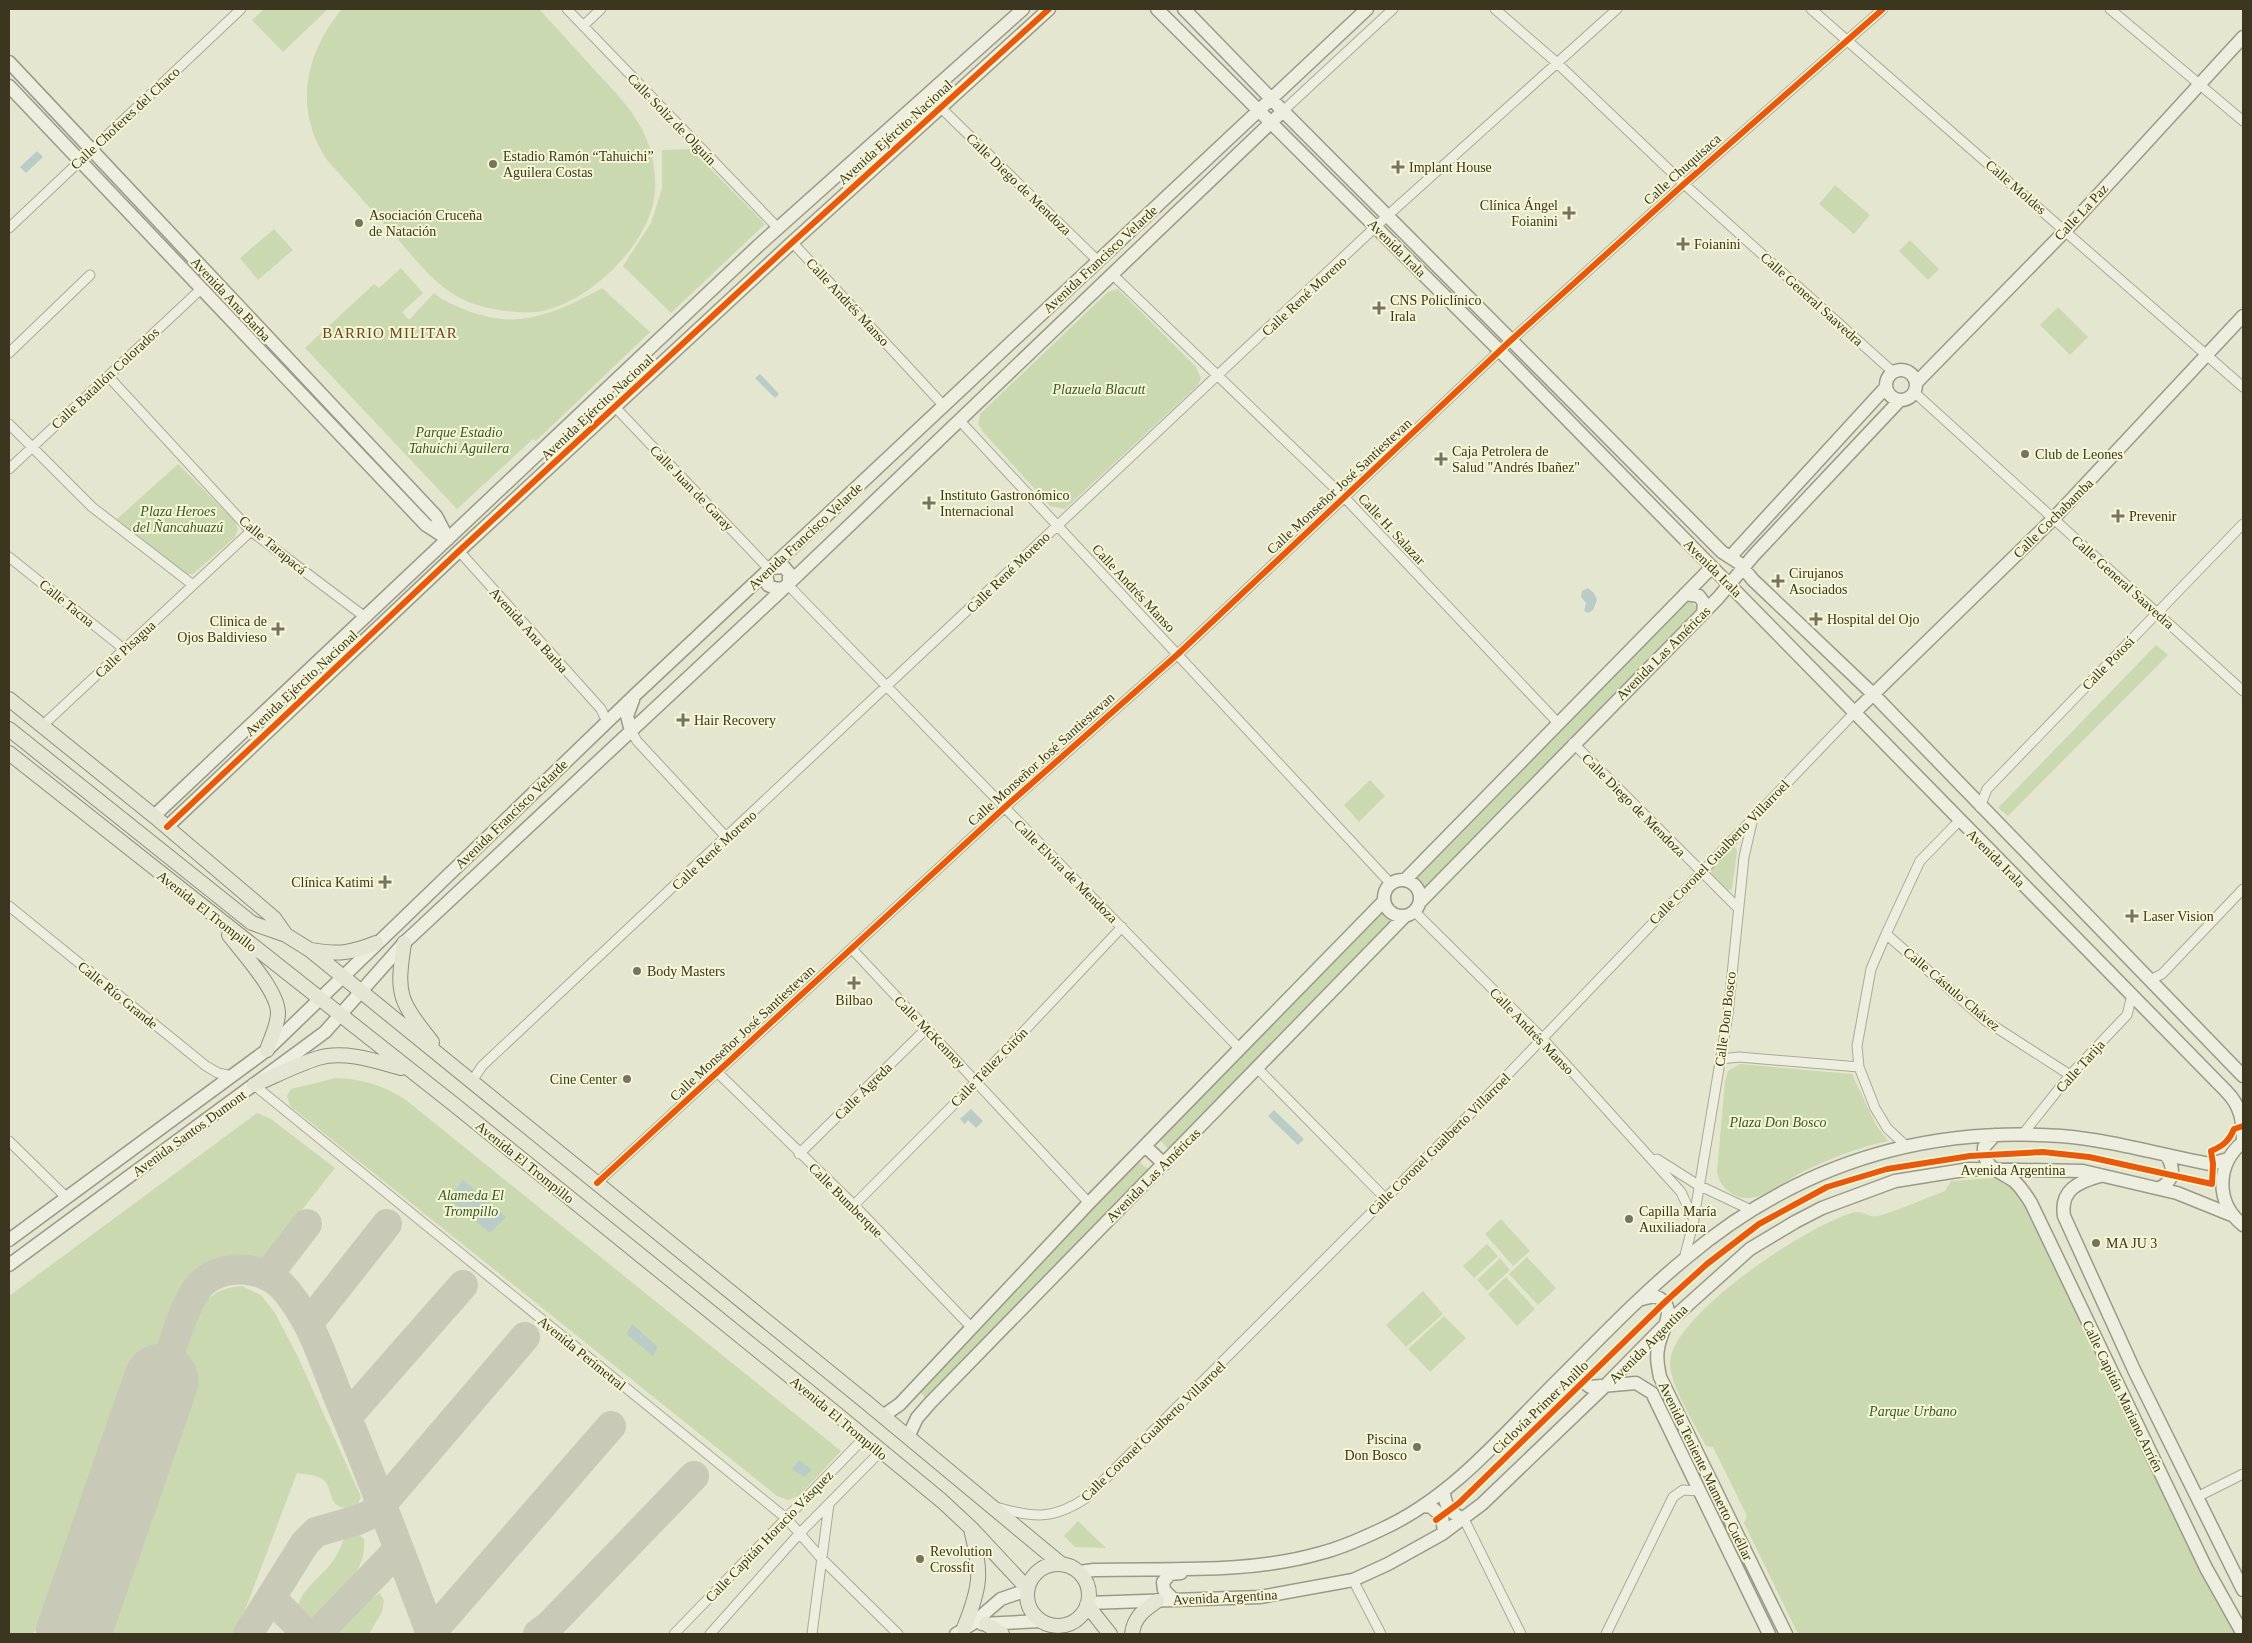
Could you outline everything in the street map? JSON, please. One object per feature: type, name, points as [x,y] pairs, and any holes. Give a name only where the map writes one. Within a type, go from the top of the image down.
[{"type":"main road","name":"Avenida El Trompillo","points":[[9,699],[154,816],[274,918],[286,934]]},
{"type":"main road","name":"Avenida El Trompillo","points":[[9,729],[252,923],[286,934],[310,950],[1061,1564]]},
{"type":"main road","name":"Avenida El Trompillo","points":[[9,753],[318,1000],[411,1071],[942,1501],[971,1528],[1027,1589]]},
{"type":"main road","points":[[218,920],[262,979],[275,1001],[278,1014],[267,1050]]},
{"type":"main road","points":[[310,950],[342,954],[376,943]]},
{"type":"main road","points":[[404,943],[399,975],[401,995],[409,1012],[450,1064]]},
{"type":"main road","points":[[254,1086],[319,1058],[337,1055],[381,1062],[411,1071]]},
{"type":"main road","points":[[964,1629],[973,1606],[980,1577],[971,1528]]},
{"type":"main road","points":[[1061,1564],[1079,1572],[1088,1588],[1087,1604],[1077,1619],[1065,1630],[1045,1626],[1030,1608],[1027,1589],[1030,1580],[1040,1569],[1061,1564]]},
{"type":"main road","points":[[1132,1634],[1135,1621],[1142,1612],[1157,1601]]},
{"type":"main road","points":[[1087,1604],[1110,1634]]},
{"type":"main road","points":[[986,1624],[1002,1634]]},
{"type":"street","name":"Calle Choferes del Chaco","points":[[9,228],[240,9]]},
{"type":"street","name":"Calle Soliz de Olguín","points":[[567,9],[778,229]]},
{"type":"street","points":[[583,26],[601,9]]},
{"type":"street","name":"Avenida Ejército Nacional","points":[[154,816],[778,229],[1023,9]]},
{"type":"street","name":"Avenida Ejército Nacional","points":[[167,828],[459,551],[791,243],[1049,9]]},
{"type":"street","name":"Avenida Irala","points":[[1157,9],[1273,122],[1500,351],[1855,712],[1959,821],[2234,1099],[2242,1116],[2243,1142]]},
{"type":"street","name":"Avenida Irala","points":[[1184,9],[1722,552],[1731,556],[1743,567],[1761,588],[1873,694],[1980,808],[2243,1076]]},
{"type":"street","name":"Avenida Francisco Velarde","points":[[342,977],[605,724],[1367,9]]},
{"type":"street","points":[[1283,111],[1393,9]]},
{"type":"street","name":"Calle General Saavedra","points":[[1495,9],[1556,62],[1684,184],[1893,372]]},
{"type":"street","name":"Calle René Moreno","points":[[472,1081],[482,1066],[727,838],[1058,525],[1219,377],[1388,216],[1556,62],[1617,9]]},
{"type":"street","name":"Calle Moldes","points":[[1811,9],[1845,41],[2066,230],[2243,387]]},
{"type":"street","name":"Calle Chuquisaca","points":[[1500,351],[1684,184],[1883,9]]},
{"type":"street","points":[[2110,9],[2243,121]]},
{"type":"street","name":"Calle La Paz","points":[[1915,388],[2066,230],[2243,37]]},
{"type":"street","name":"Avenida Ana Barba","points":[[9,62],[436,516],[448,540]]},
{"type":"street","name":"Avenida Ana Barba","points":[[9,86],[426,525],[448,540],[459,551],[601,709],[605,724]]},
{"type":"street","points":[[922,99],[925,108],[940,107],[944,91],[935,87]]},
{"type":"street","name":"Calle Diego de Mendoza","points":[[940,107],[1098,261]]},
{"type":"street","name":"Avenida Francisco Velarde","points":[[362,993],[404,943],[787,585],[1283,111]]},
{"type":"street","points":[[778,229],[791,230],[791,243],[777,243],[778,229]]},
{"type":"street","name":"Calle Andrés Manso","points":[[791,243],[944,406]]},
{"type":"street","points":[[1098,261],[1099,275],[1113,275]]},
{"type":"street","points":[[9,353],[90,275]]},
{"type":"street","name":"Calle H. Salazar","points":[[1113,275],[1345,498],[1559,724]]},
{"type":"street","name":"Calle Batallón Colorados","points":[[9,469],[202,288]]},
{"type":"street","points":[[211,298],[221,288]]},
{"type":"street","name":"Calle Cochabamba","points":[[1855,712],[2054,518],[2243,316]]},
{"type":"street","name":"Calle Monseñor José Santiestevan","points":[[597,1183],[1004,808],[1178,654],[1500,351]]},
{"type":"street","points":[[1731,556],[1886,387],[1888,379],[1893,372],[1906,371],[1913,375],[1915,388],[1908,398],[1900,400],[1891,396],[1886,387]]},
{"type":"street","name":"Calle Tarapacá","points":[[108,376],[251,531],[365,617]]},
{"type":"street","points":[[301,393],[311,384]]},
{"type":"street","name":"Calle General Saavedra","points":[[1915,388],[2243,691]]},
{"type":"street","points":[[601,394],[614,395],[615,407]]},
{"type":"street","name":"Avenida Las Américas","points":[[908,1437],[917,1418],[930,1403],[1703,613],[1730,585],[1743,567],[1900,400]]},
{"type":"street","points":[[944,406],[959,406],[960,421],[948,424],[944,421],[944,406]]},
{"type":"street","name":"Calle Juan de Garay","points":[[615,407],[769,570]]},
{"type":"street","name":"Calle Andrés Manso","points":[[960,421],[1390,884]]},
{"type":"street","points":[[9,424],[92,507],[193,585]]},
{"type":"street","name":"Calle Potosí","points":[[1980,808],[1987,788],[2243,524]]},
{"type":"street","name":"Calle Pisagua","points":[[42,726],[251,531]]},
{"type":"street","name":"Calle Tacna","points":[[9,557],[124,649]]},
{"type":"street","points":[[784,567],[789,574],[787,585],[776,589],[768,585],[769,570],[784,567]]},
{"type":"street","name":"Avenida Las Américas","points":[[1405,880],[1712,567]]},
{"type":"street","name":"Calle Elvira de Mendoza","points":[[787,585],[1240,1049]]},
{"type":"street","points":[[1685,594],[1699,596],[1704,603],[1703,613]]},
{"type":"street","points":[[635,696],[627,716],[637,741],[727,838]]},
{"type":"street","name":"Calle Coronel Gualberto Villarroel","points":[[992,1506],[1037,1517],[1071,1508],[1086,1498],[1386,1199],[1855,712]]},
{"type":"street","points":[[597,762],[598,756],[610,744],[611,738],[605,724]]},
{"type":"street","name":"Calle Diego de Mendoza","points":[[1574,743],[1738,908]]},
{"type":"street","name":"Calle Don Bosco","points":[[1694,1220],[1698,1185],[1721,1059],[1738,908],[1748,837],[1753,818]]},
{"type":"street","points":[[1906,1146],[1887,1128],[1866,1088],[1859,1067],[1857,1046],[1870,977],[1886,934],[1920,861],[1959,821]]},
{"type":"street","points":[[1405,880],[1417,887],[1413,910],[1390,913],[1384,901],[1386,889],[1390,884],[1405,880]]},
{"type":"street","points":[[2150,980],[2162,974],[2243,889]]},
{"type":"street","name":"Avenida Las Américas","points":[[882,1416],[900,1404],[916,1388],[1089,1203],[1384,901]]},
{"type":"street","name":"Calle Río Grande","points":[[9,906],[206,1066],[218,1073],[232,1076]]},
{"type":"street","name":"Calle Andrés Manso","points":[[1413,910],[1542,1038],[1647,1152],[1681,1192],[1694,1220]]},
{"type":"street","name":"Calle Téllez Girón","points":[[854,1205],[977,1081],[1122,927]]},
{"type":"street","name":"Calle Cástulo Chávez","points":[[1886,934],[1986,1021],[2070,1075]]},
{"type":"street","name":"Calle McKenney","points":[[852,949],[1089,1203]]},
{"type":"street","name":"Avenida Santos Dumont","points":[[9,1240],[267,1050],[342,977]]},
{"type":"street","name":"Avenida Santos Dumont","points":[[9,1265],[326,1032],[362,993]]},
{"type":"street","name":"Calle Tarija","points":[[2022,1135],[2070,1075],[2127,1015],[2132,995]]},
{"type":"street","name":"Calle Ágreda","points":[[800,1154],[926,1028]]},
{"type":"street","points":[[1721,1059],[1739,1057],[1859,1067]]},
{"type":"street","points":[[1258,1069],[1386,1199]]},
{"type":"street","name":"Calle Bumberque","points":[[718,1073],[854,1205],[972,1328]]},
{"type":"street","name":"Avenida Perimetral","points":[[254,1086],[786,1519],[821,1558],[898,1634]]},
{"type":"street","points":[[1079,1572],[1225,1567],[1287,1561],[1323,1553],[1380,1530],[1425,1506],[1459,1480],[1578,1360],[1684,1259],[1751,1210],[1797,1183],[1830,1170],[1906,1146],[1940,1139],[1995,1135],[2072,1138],[2210,1164],[2228,1159]]},
{"type":"street","points":[[1992,1169],[1985,1160],[1984,1147],[1988,1140],[1995,1135]]},
{"type":"street","points":[[9,1141],[66,1197]]},
{"type":"street","points":[[2243,1142],[2228,1159],[2223,1174],[2223,1190],[2227,1206],[2243,1225]]},
{"type":"street","points":[[1145,1146],[1164,1164]]},
{"type":"street","name":"Calle Andrés Manso","points":[[1647,1152],[1698,1185],[1751,1210]]},
{"type":"street","points":[[2160,1188],[2168,1184],[2172,1175],[2172,1165],[2167,1156]]},
{"type":"street","name":"Avenida Argentina","points":[[1087,1604],[1173,1599],[1260,1597],[1353,1580],[1388,1564],[1464,1519],[1604,1387],[1663,1327],[1750,1249],[1801,1218],[1856,1194],[1895,1181],[1940,1172],[2050,1168],[2083,1171],[2160,1188],[2234,1216]]},
{"type":"street","name":"Calle Capitán Mariano Arrién","points":[[1992,1169],[2013,1181],[2028,1197],[2206,1568],[2243,1634]]},
{"type":"street","name":"Calle Capitán Mariano Arrién","points":[[2104,1175],[2078,1183],[2069,1190],[2064,1200],[2064,1216],[2135,1372],[2243,1590]]},
{"type":"street","points":[[1684,1259],[1694,1220]]},
{"type":"street","name":"Avenida Teniente Mamerto Cuéllar","points":[[1640,1300],[1655,1296],[1665,1302],[1669,1315],[1663,1327],[1658,1349],[1660,1377],[1786,1634]]},
{"type":"street","name":"Avenida Teniente Mamerto Cuéllar","points":[[1578,1360],[1576,1373],[1582,1383],[1590,1387],[1636,1383],[1652,1393],[1769,1634]]},
{"type":"street","points":[[2116,1381],[2135,1372]]},
{"type":"street","points":[[916,1388],[914,1392],[917,1401],[925,1404],[930,1403]]},
{"type":"street","name":"Calle Capitán Horacio Vásquez","points":[[674,1634],[864,1438]]},
{"type":"street","name":"Calle Capitán Horacio Vásquez","points":[[710,1634],[799,1534],[880,1452]]},
{"type":"street","points":[[2197,1497],[2243,1474]]},
{"type":"street","points":[[1606,1634],[1673,1497],[1683,1490],[1700,1491]]},
{"type":"street","points":[[1444,1491],[1444,1498],[1450,1510],[1464,1519],[1521,1634]]},
{"type":"street","points":[[812,1634],[829,1504]]},
{"type":"street","points":[[1425,1506],[1431,1507],[1442,1516],[1444,1532]]},
{"type":"street","points":[[2206,1568],[2227,1558]]},
{"type":"street","points":[[1173,1599],[1167,1595],[1162,1586],[1170,1574],[1212,1571],[1225,1567]]},
{"type":"street","points":[[1353,1580],[1381,1634]]},
{"type":"street","points":[[964,1629],[1000,1599],[1027,1589]]},
{"type":"street","points":[[964,1629],[986,1624],[1045,1626]]},
{"type":"green space","points":[[264,9],[324,9],[326,11],[283,52],[252,20]]},
{"type":"green space","name":"Estadio Ramón “Tahuichi” Aguilera Costas","points":[[342,9],[539,9],[631,111],[638,121],[650,149],[655,185],[654,199],[649,217],[640,235],[613,270],[596,284],[560,306],[534,312],[499,310],[474,304],[440,285],[430,276],[327,160],[316,141],[310,122],[307,102],[308,82],[319,44],[329,26]]},
{"type":"green space","points":[[691,149],[765,224],[671,313],[623,266],[651,223],[662,189],[662,150]]},
{"type":"green space","points":[[1835,185],[1870,215],[1854,234],[1819,204]]},
{"type":"green space","points":[[274,229],[293,250],[258,280],[240,258]]},
{"type":"green space","points":[[1910,240],[1939,269],[1928,280],[1899,251]]},
{"type":"green space","name":"Parque Estadio Tahuichi Aguilera","points":[[401,268],[423,293],[402,312],[409,320],[434,293],[452,304],[475,313],[499,318],[520,319],[552,312],[602,288],[650,332],[536,441],[533,439],[457,509],[305,348],[374,284],[379,288]]},
{"type":"green space","name":"Plazuela Blacutt","points":[[1118,289],[1196,367],[1201,378],[1198,385],[1065,509],[1050,506],[984,433],[978,424],[980,414],[1108,292]]},
{"type":"green space","points":[[2058,307],[2088,337],[2070,355],[2040,325]]},
{"type":"green space","name":"Plaza Heroes del Ñancahuazú","points":[[178,464],[235,521],[238,529],[235,537],[193,574],[183,574],[117,519]]},
{"type":"green space","points":[[1686,597],[1700,610],[1427,891],[1413,878]]},
{"type":"green space","points":[[2156,645],[2168,655],[2008,816],[1998,808]]},
{"type":"green space","points":[[1370,780],[1385,796],[1359,822],[1344,805]]},
{"type":"green space","points":[[1731,846],[1736,848],[1737,852],[1732,889],[1726,891],[1712,876],[1711,869]]},
{"type":"green space","points":[[1383,907],[1388,915],[1397,921],[1171,1152],[1158,1138]]},
{"type":"green space","name":"Plaza Don Bosco","points":[[1740,1064],[1852,1074],[1876,1125],[1888,1141],[1855,1150],[1823,1163],[1802,1172],[1777,1188],[1757,1197],[1744,1198],[1733,1195],[1721,1183],[1717,1172],[1725,1081],[1728,1071]]},
{"type":"green space","name":"Alameda El Trompillo","points":[[336,1078],[372,1084],[389,1090],[406,1100],[841,1451],[799,1496],[788,1500],[777,1496],[290,1106],[287,1096],[291,1089]]},
{"type":"green space","points":[[257,1113],[271,1119],[335,1168],[271,1249],[268,1262],[240,1256],[218,1259],[200,1269],[186,1284],[174,1303],[148,1370],[131,1365],[45,1622],[32,1634],[9,1634],[9,1296]]},
{"type":"green space","points":[[1138,1161],[1152,1172],[928,1401],[918,1390]]},
{"type":"green space","name":"Parque Urbano","points":[[1994,1178],[2008,1181],[2021,1189],[2240,1634],[1798,1634],[1744,1523],[1747,1516],[1713,1447],[1706,1446],[1678,1393],[1670,1363],[1676,1343],[1693,1321],[1717,1297],[1746,1273],[1808,1233],[1835,1219],[1856,1212],[1878,1216],[1895,1211],[1945,1191],[1951,1181]]},
{"type":"green space","points":[[1501,1219],[1530,1251],[1513,1266],[1485,1234]]},
{"type":"green space","points":[[1487,1244],[1498,1256],[1474,1278],[1463,1266]]},
{"type":"green space","points":[[1527,1257],[1556,1288],[1538,1305],[1509,1274]]},
{"type":"green space","points":[[1500,1258],[1510,1270],[1487,1291],[1477,1280]]},
{"type":"green space","points":[[1506,1277],[1535,1309],[1517,1326],[1488,1294]]},
{"type":"green space","points":[[242,1286],[261,1295],[275,1313],[298,1357],[361,1497],[358,1504],[352,1508],[343,1508],[334,1502],[328,1487],[321,1478],[297,1473],[236,1634],[105,1634],[194,1386],[175,1379],[197,1317],[204,1303],[212,1295],[231,1287]]},
{"type":"green space","points":[[1423,1291],[1443,1314],[1406,1347],[1386,1325]]},
{"type":"green space","points":[[1444,1316],[1466,1338],[1430,1372],[1408,1349]]},
{"type":"green space","points":[[1078,1521],[1106,1548],[1075,1547],[1064,1536]]},
{"type":"green space","points":[[352,1533],[358,1534],[364,1539],[364,1551],[356,1574],[315,1621],[301,1616],[297,1610],[302,1597],[332,1562],[345,1536]]},
{"type":"green space","points":[[380,1593],[384,1600],[382,1612],[369,1634],[336,1634],[349,1615]]},
{"type":"shaded area","points":[[37,151],[43,157],[26,173],[20,167]]},
{"type":"shaded area","points":[[760,374],[779,394],[775,398],[755,378]]},
{"type":"shaded area","points":[[1588,588],[1594,593],[1597,600],[1593,610],[1588,613],[1584,611],[1586,603],[1581,597],[1582,591]]},
{"type":"shaded area","points":[[971,1109],[983,1121],[976,1128],[968,1120],[965,1124],[960,1119]]},
{"type":"shaded area","points":[[1274,1110],[1304,1139],[1298,1145],[1268,1116]]},
{"type":"shaded area","points":[[463,1180],[506,1217],[490,1233],[449,1199]]},
{"type":"shaded area","points":[[632,1324],[658,1347],[653,1356],[626,1334]]},
{"type":"shaded area","points":[[799,1460],[812,1470],[804,1477],[792,1469]]},
{"type":"taxiway","points":[[267,1276],[307,1224]]},
{"type":"taxiway","points":[[308,1324],[387,1224]]},
{"type":"taxiway","points":[[161,1381],[183,1315],[195,1291],[202,1283],[221,1272],[242,1270],[264,1274],[282,1286],[301,1312],[316,1340],[431,1634]]},
{"type":"taxiway","points":[[347,1417],[463,1285]]},
{"type":"taxiway","points":[[248,1634],[305,1543],[316,1532],[358,1520],[371,1514],[382,1504],[525,1337]]},
{"type":"taxiway","points":[[431,1633],[611,1426]]},
{"type":"taxiway","points":[[538,1634],[550,1625],[694,1476]]},
{"type":"taxiway","points":[[317,1634],[399,1549]]},
{"type":"taxiway","points":[[271,1598],[307,1634]]},
{"type":"runway","points":[[73,1634],[161,1381]]},
{"type":"cycle path","points":[[167,827],[459,551],[785,249],[1049,9]]},
{"type":"cycle path","points":[[597,1183],[1004,808],[1178,654],[1509,342],[1684,184],[1883,9]]},
{"type":"cycle path","name":"Ciclovía Primer Anillo","points":[[1436,1520],[1459,1503],[1665,1302],[1707,1264],[1759,1224],[1827,1187],[1887,1169],[1970,1156],[2043,1152],[2089,1157],[2212,1184],[2213,1164],[2211,1151],[2225,1143],[2234,1129],[2243,1126]]},
{"type":"place","name":"Estadio Ramón “Tahuichi” Aguilera Costas","points":[[493,164]]},
{"type":"place","name":"Implant House","points":[[1398,167]]},
{"type":"place","name":"Clínica Ángel Foianini","points":[[1569,213]]},
{"type":"place","name":"Asociación Cruceña de Natación","points":[[359,223]]},
{"type":"place","name":"Foianini","points":[[1683,244]]},
{"type":"place","name":"CNS Policlínico Irala","points":[[1379,308]]},
{"type":"place","name":"Club de Leones","points":[[2025,454]]},
{"type":"place","name":"Caja Petrolera de Salud \"Andrés Ibañez\"","points":[[1441,459]]},
{"type":"place","name":"Instituto Gastronómico Internacional","points":[[929,503]]},
{"type":"place","name":"Prevenir","points":[[2118,516]]},
{"type":"place","name":"Cirujanos Asociados","points":[[1778,581]]},
{"type":"place","name":"Hospital del Ojo","points":[[1816,619]]},
{"type":"place","name":"Clinica de Ojos Baldivieso","points":[[278,629]]},
{"type":"place","name":"Hair Recovery","points":[[683,720]]},
{"type":"place","name":"Clínica Katimi","points":[[385,882]]},
{"type":"place","name":"Laser Vision","points":[[2132,916]]},
{"type":"place","name":"Body Masters","points":[[637,971]]},
{"type":"place","name":"Bilbao","points":[[854,983]]},
{"type":"place","name":"Cine Center","points":[[627,1079]]},
{"type":"place","name":"Capilla María Auxiliadora","points":[[1629,1219]]},
{"type":"place","name":"MA JU 3","points":[[2096,1243]]},
{"type":"place","name":"Piscina Don Bosco","points":[[1417,1447]]},
{"type":"place","name":"Revolution Crossfit","points":[[920,1559]]},
{"type":"district","name":"BARRIO MILITAR","points":[[390,333]]}]
